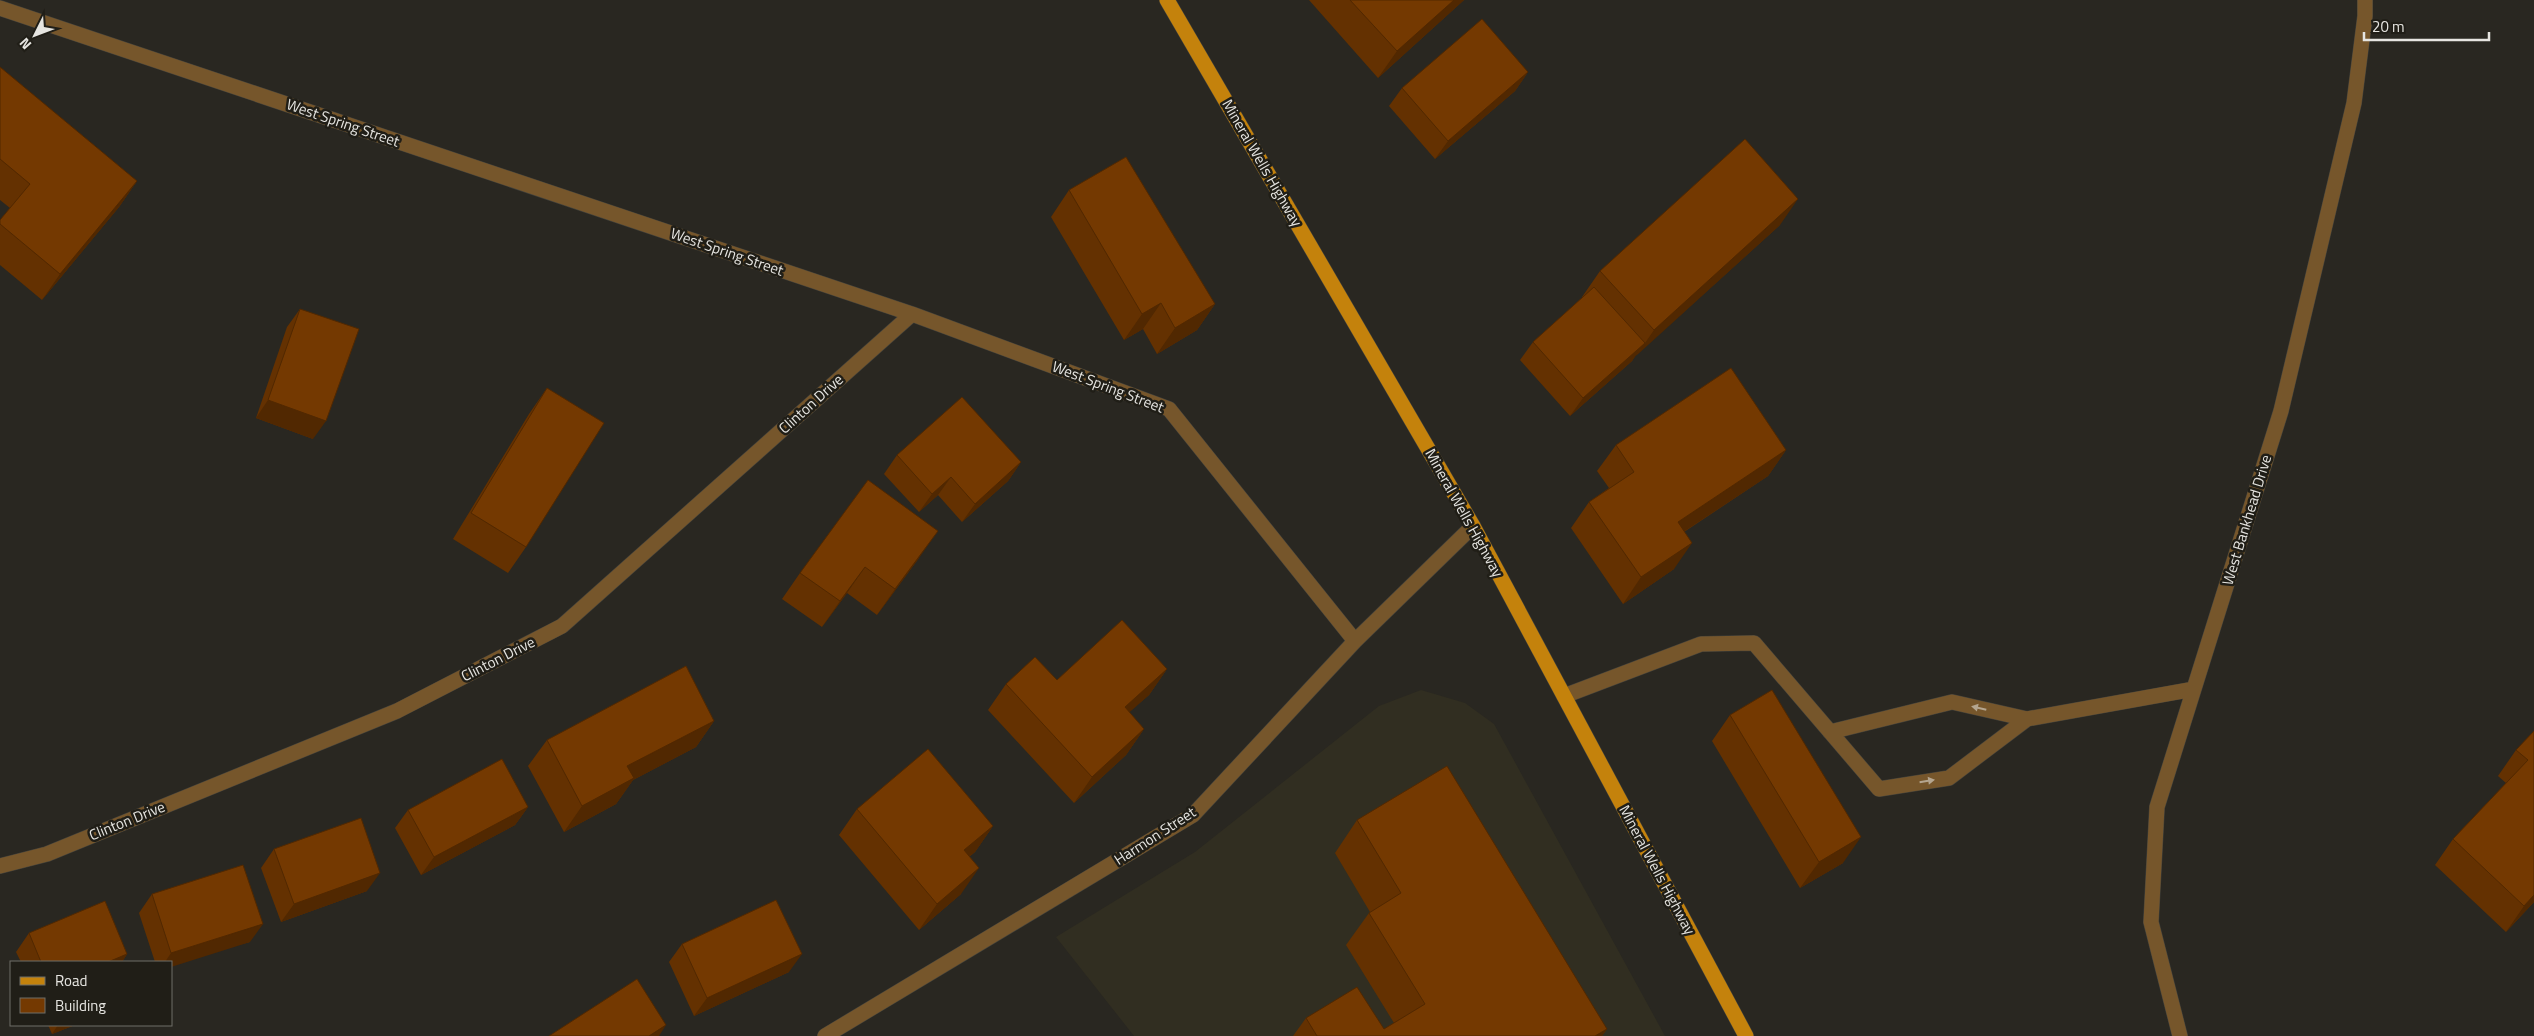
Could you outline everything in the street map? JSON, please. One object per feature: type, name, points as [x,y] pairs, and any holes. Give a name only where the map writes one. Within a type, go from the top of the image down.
[{"type":"main road","name":"Mineral Wells Highway","points":[[1167,0],[1473,526],[1746,1036]]},
{"type":"street","name":"West Bankhead Drive","points":[[2180,1036],[2151,922],[2157,807],[2282,411],[2354,103],[2365,16],[2365,0]]},
{"type":"street","name":"West Spring Street","points":[[0,8],[912,314],[1169,409],[1355,641]]},
{"type":"street","name":"Clinton Drive","points":[[0,866],[47,854],[397,711],[562,626],[912,314]]},
{"type":"street","name":"Harmon Street","points":[[825,1036],[1193,815],[1355,641],[1473,526]]},
{"type":"street","points":[[1564,696],[1701,644],[1754,643],[1879,789],[1948,778],[2027,719]]},
{"type":"street","points":[[1830,732],[1952,702],[2027,719],[2194,689]]},
{"type":"shaded area","points":[[1421,690],[1465,703],[1494,724],[1665,1036],[1134,1036],[1056,937],[1195,852],[1379,706]]},
{"type":"building","points":[[1350,0],[1454,0],[1397,51]]},
{"type":"building","points":[[1482,19],[1528,72],[1448,141],[1402,88]]},
{"type":"building","points":[[0,67],[137,181],[60,274],[0,224],[0,220],[30,184],[0,159]]},
{"type":"building","points":[[1745,139],[1798,199],[1654,330],[1600,271]]},
{"type":"building","points":[[1126,157],[1215,304],[1175,328],[1161,303],[1142,314],[1069,190]]},
{"type":"building","points":[[1594,287],[1645,343],[1583,398],[1533,342]]},
{"type":"building","points":[[300,309],[359,329],[326,421],[268,400]]},
{"type":"building","points":[[1731,368],[1786,450],[1678,522],[1692,543],[1641,577],[1589,502],[1634,472],[1616,445]]},
{"type":"building","points":[[547,388],[604,423],[526,547],[471,513]]},
{"type":"building","points":[[962,397],[1021,462],[975,504],[951,477],[932,494],[897,455]]},
{"type":"building","points":[[868,480],[938,531],[895,589],[865,567],[840,601],[800,573]]},
{"type":"building","points":[[1122,620],[1167,669],[1125,707],[1144,729],[1092,777],[1006,684],[1035,657],[1057,680]]},
{"type":"building","points":[[686,666],[714,721],[627,766],[634,778],[582,806],[547,740]]},
{"type":"building","points":[[1772,690],[1861,837],[1819,862],[1730,715]]},
{"type":"building","points":[[2534,731],[2534,895],[2524,906],[2453,839],[2528,760],[2516,750]]},
{"type":"building","points":[[928,749],[993,826],[964,850],[979,868],[937,904],[857,809]]},
{"type":"building","points":[[502,759],[528,807],[434,857],[408,810]]},
{"type":"building","points":[[1447,766],[1607,1029],[1595,1036],[1317,1036],[1306,1018],[1357,987],[1384,1029],[1425,1004],[1369,913],[1401,893],[1357,820]]},
{"type":"building","points":[[361,818],[380,873],[294,904],[274,849]]},
{"type":"building","points":[[243,865],[263,924],[171,953],[152,894]]},
{"type":"building","points":[[776,900],[802,954],[707,998],[682,944]]},
{"type":"building","points":[[105,901],[127,954],[110,961],[41,961],[29,933]]},
{"type":"building","points":[[637,979],[666,1025],[649,1036],[549,1036]]}]
